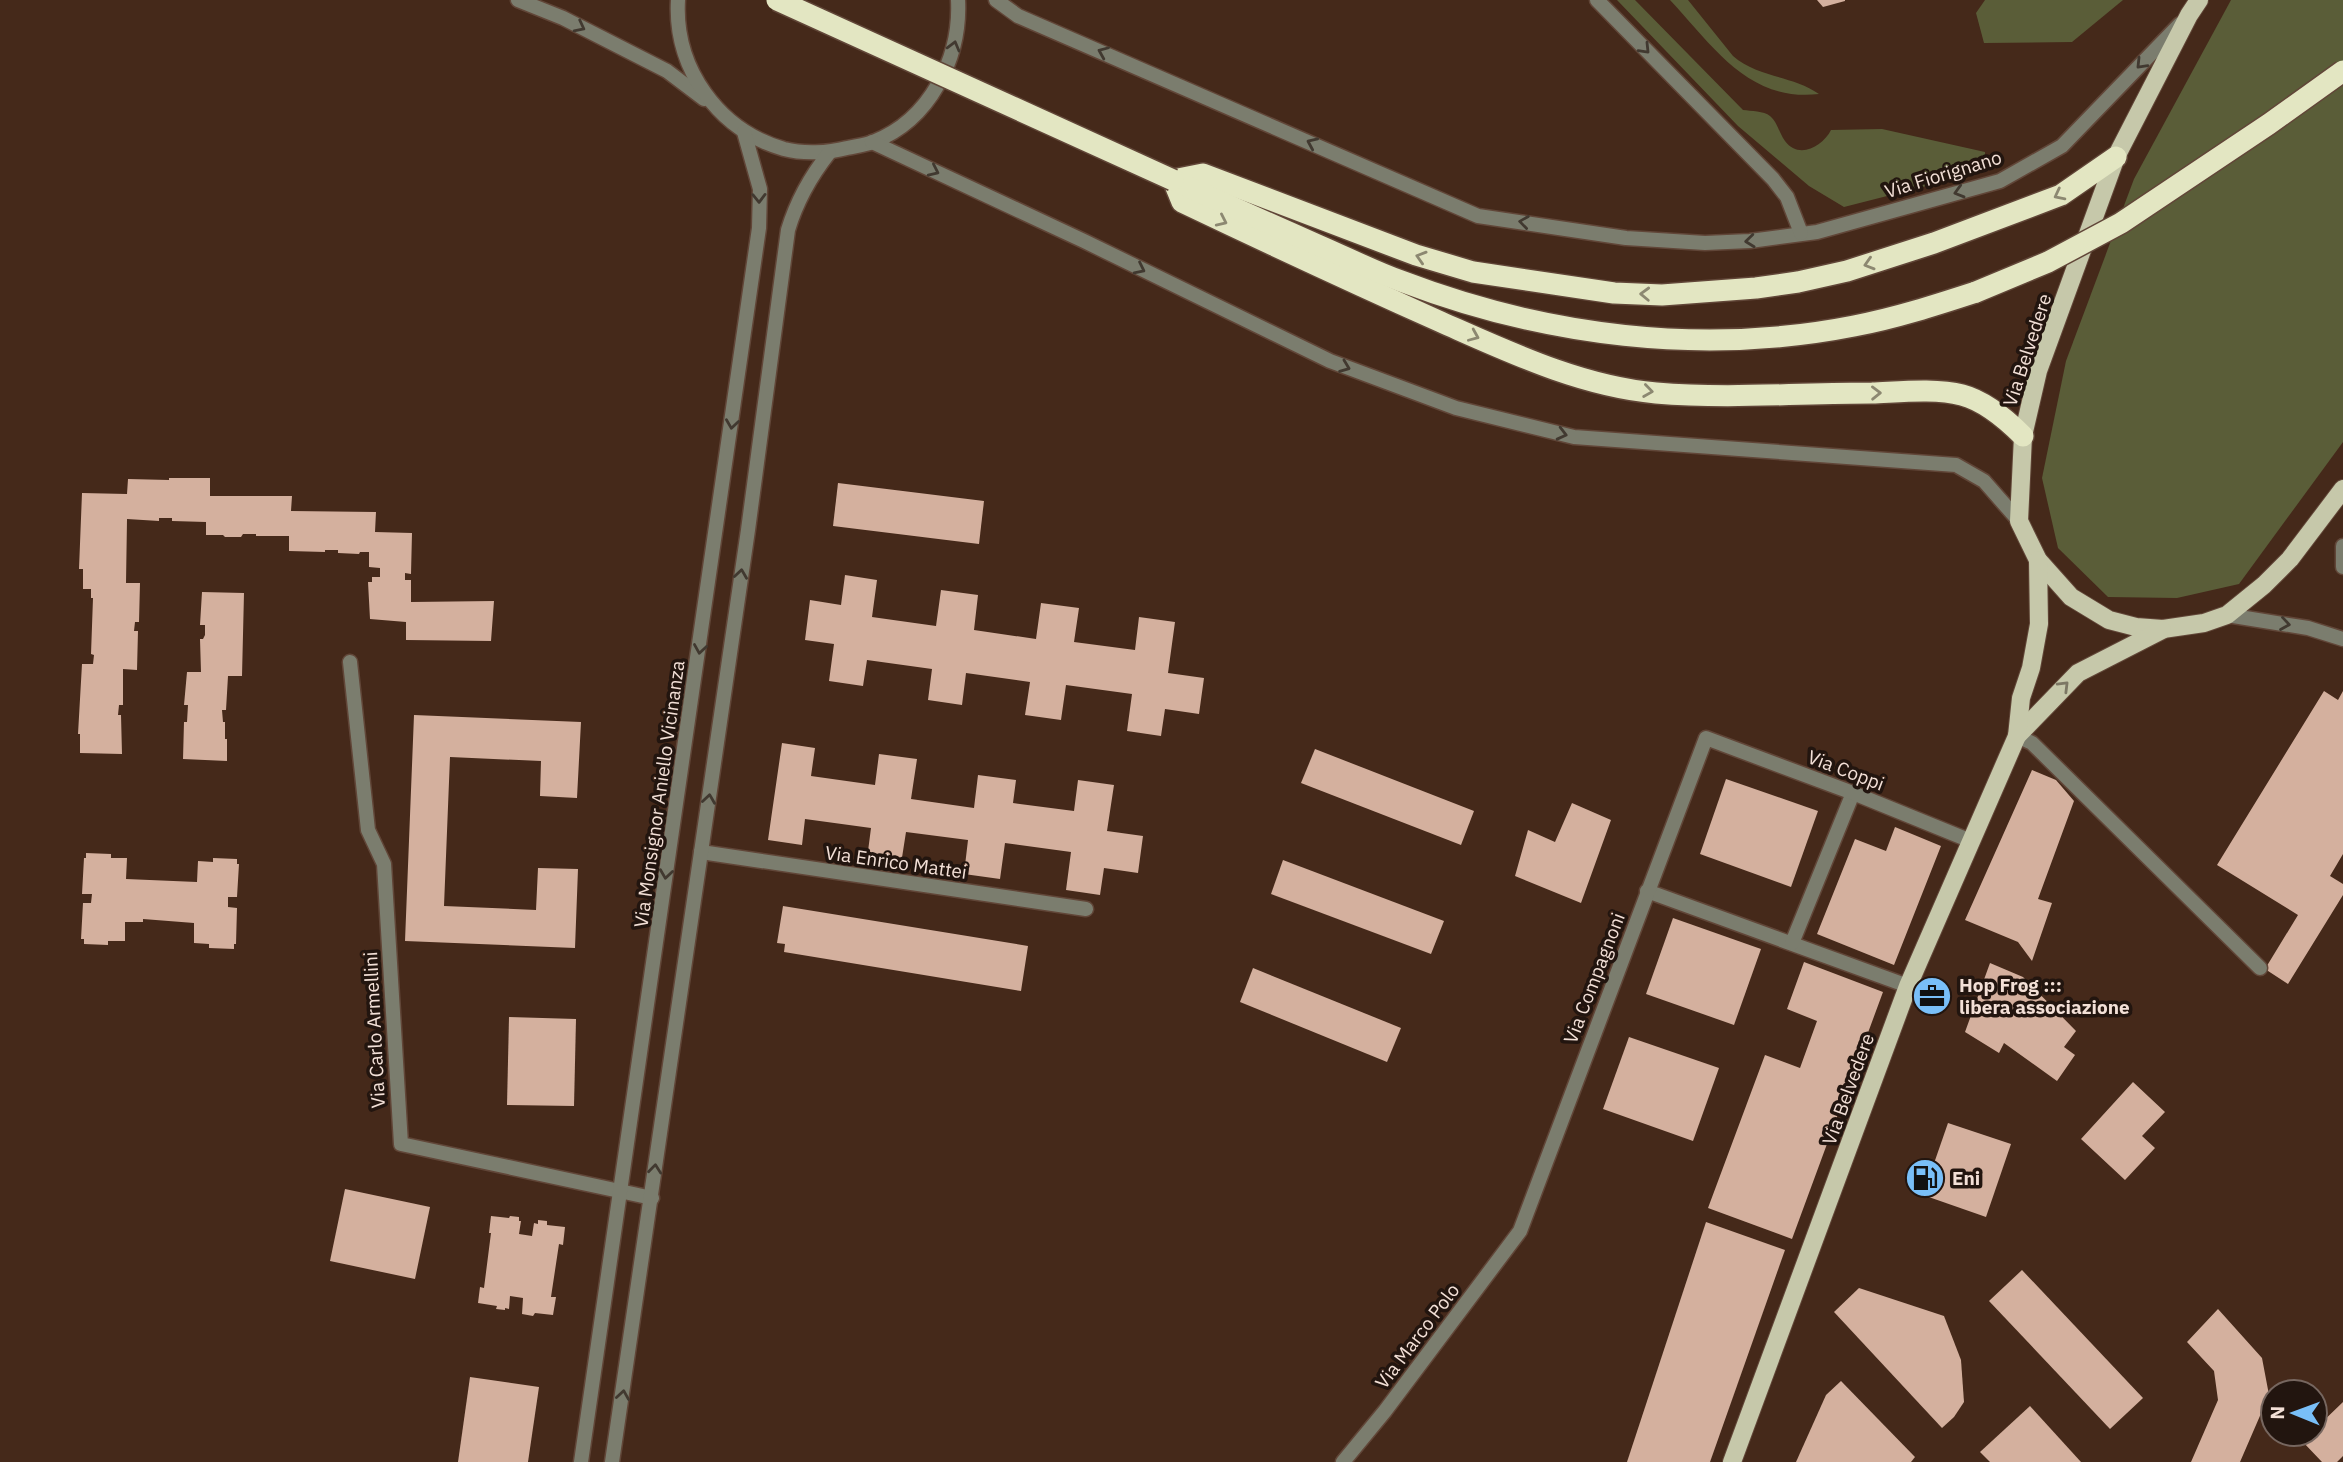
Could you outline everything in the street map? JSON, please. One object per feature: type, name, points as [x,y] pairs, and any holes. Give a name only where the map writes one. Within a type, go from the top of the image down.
[{"type":"highway","points":[[778,0],[1401,282],[1547,325],[1628,337],[1733,341],[1853,327],[1896,317],[1976,292],[2048,262],[2121,223],[2343,71]]},
{"type":"highway","points":[[1173,180],[1203,174],[1416,256],[1473,272],[1614,293],[1662,295],[1798,282],[1857,267],[1934,243],[2061,195],[2116,157]]},
{"type":"highway","points":[[1173,180],[1182,202],[1428,316],[1522,357],[1581,378],[1622,388],[1677,394],[1960,394],[1978,401],[2011,424],[2023,436]]},
{"type":"main road","name":"Via Belvedere","points":[[2194,8],[2116,157],[2038,371],[2023,436],[2019,521],[2038,560],[2071,597],[2109,620],[2136,627],[2163,629],[2227,615],[2264,585],[2290,559],[2343,489]]},
{"type":"main road","points":[[2017,736],[2021,698],[2031,668],[2039,624],[2038,560]]},
{"type":"main road","points":[[2017,736],[2078,673],[2163,629]]},
{"type":"main road","name":"Via Belvedere","points":[[1732,1462],[1908,986],[2017,736]]},
{"type":"street","points":[[518,0],[563,18],[667,71],[744,132],[785,149],[829,153],[872,142],[891,133],[915,114],[934,91],[948,65],[957,36],[958,0]]},
{"type":"street","points":[[678,0],[679,34],[691,72],[713,106]]},
{"type":"street","name":"Via Fiorignano","points":[[996,0],[1018,16],[1478,216],[1626,238],[1705,243],[1750,242],[1817,232],[2000,181],[2062,146],[2194,8]]},
{"type":"street","points":[[1597,0],[1773,179],[1787,197],[1801,233]]},
{"type":"street","name":"Via Monsignor Aniello Vicinanza","points":[[581,1462],[759,228],[760,190],[744,132]]},
{"type":"street","points":[[872,142],[1330,361],[1456,408],[1574,438],[1956,465],[1984,481],[2019,521]]},
{"type":"street","points":[[612,1462],[748,530],[788,230],[797,202],[809,178],[829,153]]},
{"type":"street","points":[[2343,546],[2343,567]]},
{"type":"street","points":[[2227,615],[2308,628],[2343,639]]},
{"type":"street","name":"Via Carlo Armellini","points":[[350,662],[368,830],[384,864],[401,1144],[652,1198]]},
{"type":"street","points":[[2017,736],[2032,743],[2260,968]]},
{"type":"street","name":"Via Coppi","points":[[1706,738],[1971,841]]},
{"type":"street","name":"Via Compagnoni","points":[[1520,1231],[1706,738]]},
{"type":"street","points":[[1792,943],[1853,793]]},
{"type":"street","name":"Via Enrico Mattei","points":[[701,852],[1086,909]]},
{"type":"street","points":[[1647,891],[1908,986]]},
{"type":"street","name":"Via Marco Polo","points":[[1343,1462],[1385,1411],[1520,1231]]},
{"type":"green space","points":[[1617,0],[1635,0],[1743,110],[1770,116],[1785,141],[1797,150],[1817,146],[1831,130],[1882,129],[1985,152],[1985,171],[1844,207],[1809,186],[1738,126]]},
{"type":"green space","points":[[1670,0],[1688,0],[1733,56],[1743,63],[1764,73],[1798,83],[1819,94],[1794,94],[1772,89],[1752,80],[1718,53]]},
{"type":"green space","points":[[1985,0],[2123,0],[2072,42],[1984,43],[1976,13]]},
{"type":"green space","points":[[2231,0],[2343,0],[2343,442],[2239,584],[2177,598],[2108,597],[2058,548],[2042,478],[2066,361],[2134,179]]},
{"type":"building","points":[[1817,0],[1845,0],[1845,1],[1823,7]]},
{"type":"building","points":[[210,478],[210,496],[292,496],[291,511],[376,512],[375,532],[412,533],[411,574],[405,573],[405,580],[411,580],[411,602],[494,601],[491,641],[406,640],[406,622],[370,619],[368,582],[372,582],[372,577],[380,577],[380,568],[369,567],[369,552],[359,554],[338,553],[338,550],[289,551],[289,536],[243,534],[241,537],[225,537],[206,535],[206,522],[172,521],[172,518],[159,518],[159,521],[127,519],[126,583],[140,583],[139,622],[135,622],[134,631],[138,631],[137,670],[123,669],[123,705],[119,705],[122,754],[80,753],[78,734],[82,664],[93,664],[94,655],[91,654],[93,598],[91,589],[83,589],[83,569],[79,569],[82,493],[127,494],[128,479]]},
{"type":"building","points":[[838,483],[984,501],[979,544],[833,526]]},
{"type":"building","points":[[845,575],[877,580],[872,617],[936,626],[941,590],[978,595],[974,630],[1036,639],[1041,603],[1079,608],[1074,642],[1135,650],[1139,617],[1175,622],[1168,673],[1204,678],[1199,714],[1165,709],[1161,736],[1127,731],[1132,694],[1066,685],[1061,720],[1025,715],[1030,682],[966,673],[962,705],[928,700],[932,669],[867,660],[863,686],[829,681],[834,644],[805,640],[810,600],[841,605]]},
{"type":"building","points":[[202,592],[244,593],[242,676],[228,676],[226,710],[222,710],[227,739],[227,761],[183,759],[184,722],[187,722],[188,705],[184,705],[187,672],[201,672],[200,639],[205,635],[205,625],[200,625]]},
{"type":"building","points":[[2324,691],[2338,700],[2343,691],[2343,854],[2330,876],[2343,884],[2343,895],[2288,984],[2265,969],[2298,915],[2217,865]]},
{"type":"building","points":[[414,715],[581,722],[577,798],[540,796],[541,761],[450,757],[444,906],[536,910],[538,868],[578,869],[575,948],[405,941]]},
{"type":"building","points":[[782,743],[815,748],[811,776],[875,785],[879,754],[917,759],[911,799],[974,808],[978,775],[1016,780],[1013,803],[1074,811],[1078,780],[1114,785],[1107,831],[1143,836],[1138,873],[1104,868],[1100,895],[1066,890],[1071,852],[1005,843],[1000,879],[964,874],[968,840],[906,832],[901,864],[867,859],[871,828],[805,819],[802,845],[768,840]]},
{"type":"building","points":[[1315,749],[1474,811],[1461,845],[1301,783]]},
{"type":"building","points":[[2032,770],[2056,780],[2074,801],[2038,899],[2052,903],[2032,961],[2018,942],[1965,920]]},
{"type":"building","points":[[1726,779],[1818,811],[1791,887],[1700,854]]},
{"type":"building","points":[[1572,803],[1611,820],[1581,903],[1515,876],[1528,830],[1555,842]]},
{"type":"building","points":[[1895,827],[1941,846],[1894,965],[1817,934],[1855,839],[1886,851]]},
{"type":"building","points":[[86,853],[127,858],[126,879],[197,882],[198,861],[213,862],[213,858],[237,859],[237,897],[228,897],[228,907],[237,908],[234,949],[209,948],[209,944],[194,943],[194,923],[143,919],[143,922],[125,922],[125,941],[108,941],[108,945],[84,944],[84,939],[81,939],[83,903],[91,903],[92,894],[82,894]]},
{"type":"building","points":[[1283,860],[1444,921],[1431,954],[1271,894]]},
{"type":"building","points":[[783,906],[1028,946],[1021,991],[784,952],[785,944],[777,943]]},
{"type":"building","points":[[1673,918],[1761,949],[1734,1025],[1646,994]]},
{"type":"building","points":[[1804,962],[1883,992],[1792,1239],[1708,1208],[1765,1055],[1800,1068],[1817,1021],[1787,1009]]},
{"type":"building","points":[[1990,963],[2023,977],[2076,1031],[2064,1047],[2075,1055],[2057,1081],[2004,1043],[1999,1053],[1965,1032]]},
{"type":"building","points":[[1253,968],[1401,1028],[1387,1062],[1240,1002]]},
{"type":"building","points":[[509,1017],[576,1019],[574,1106],[507,1105]]},
{"type":"building","points":[[1629,1037],[1719,1068],[1693,1141],[1603,1109]]},
{"type":"building","points":[[2133,1082],[2165,1112],[2142,1136],[2155,1148],[2125,1180],[2081,1139]]},
{"type":"building","points":[[1948,1123],[2011,1144],[1986,1217],[1923,1195]]},
{"type":"building","points":[[345,1189],[430,1207],[415,1279],[330,1261]]},
{"type":"building","points":[[491,1216],[519,1217],[519,1234],[532,1236],[534,1223],[538,1224],[538,1220],[547,1221],[547,1225],[565,1227],[563,1245],[559,1244],[551,1297],[556,1297],[553,1315],[522,1314],[523,1298],[510,1296],[509,1309],[505,1310],[478,1303],[480,1287],[484,1288]]},
{"type":"building","points":[[1706,1222],[1785,1250],[1710,1462],[1627,1462]]},
{"type":"building","points":[[2022,1270],[2143,1398],[2110,1429],[1989,1301]]},
{"type":"building","points":[[1859,1288],[1944,1316],[1961,1360],[1964,1402],[1942,1428],[1834,1312]]},
{"type":"building","points":[[2218,1309],[2262,1358],[2266,1378],[2259,1378],[2259,1418],[2240,1462],[2191,1462],[2218,1400],[2214,1371],[2187,1342]]},
{"type":"building","points":[[470,1377],[539,1387],[528,1462],[458,1462]]},
{"type":"building","points":[[1841,1381],[1915,1457],[1911,1462],[1796,1462],[1826,1395]]},
{"type":"building","points":[[2343,1402],[2343,1456],[2337,1462],[2322,1462],[2309,1448],[2329,1448],[2329,1416]]},
{"type":"building","points":[[2030,1406],[2081,1462],[1990,1462],[1980,1452]]},
{"type":"place","name":"Hop Frog ::: libera associazione","points":[[1932,996]]},
{"type":"place","name":"Eni","points":[[1925,1178]]}]
